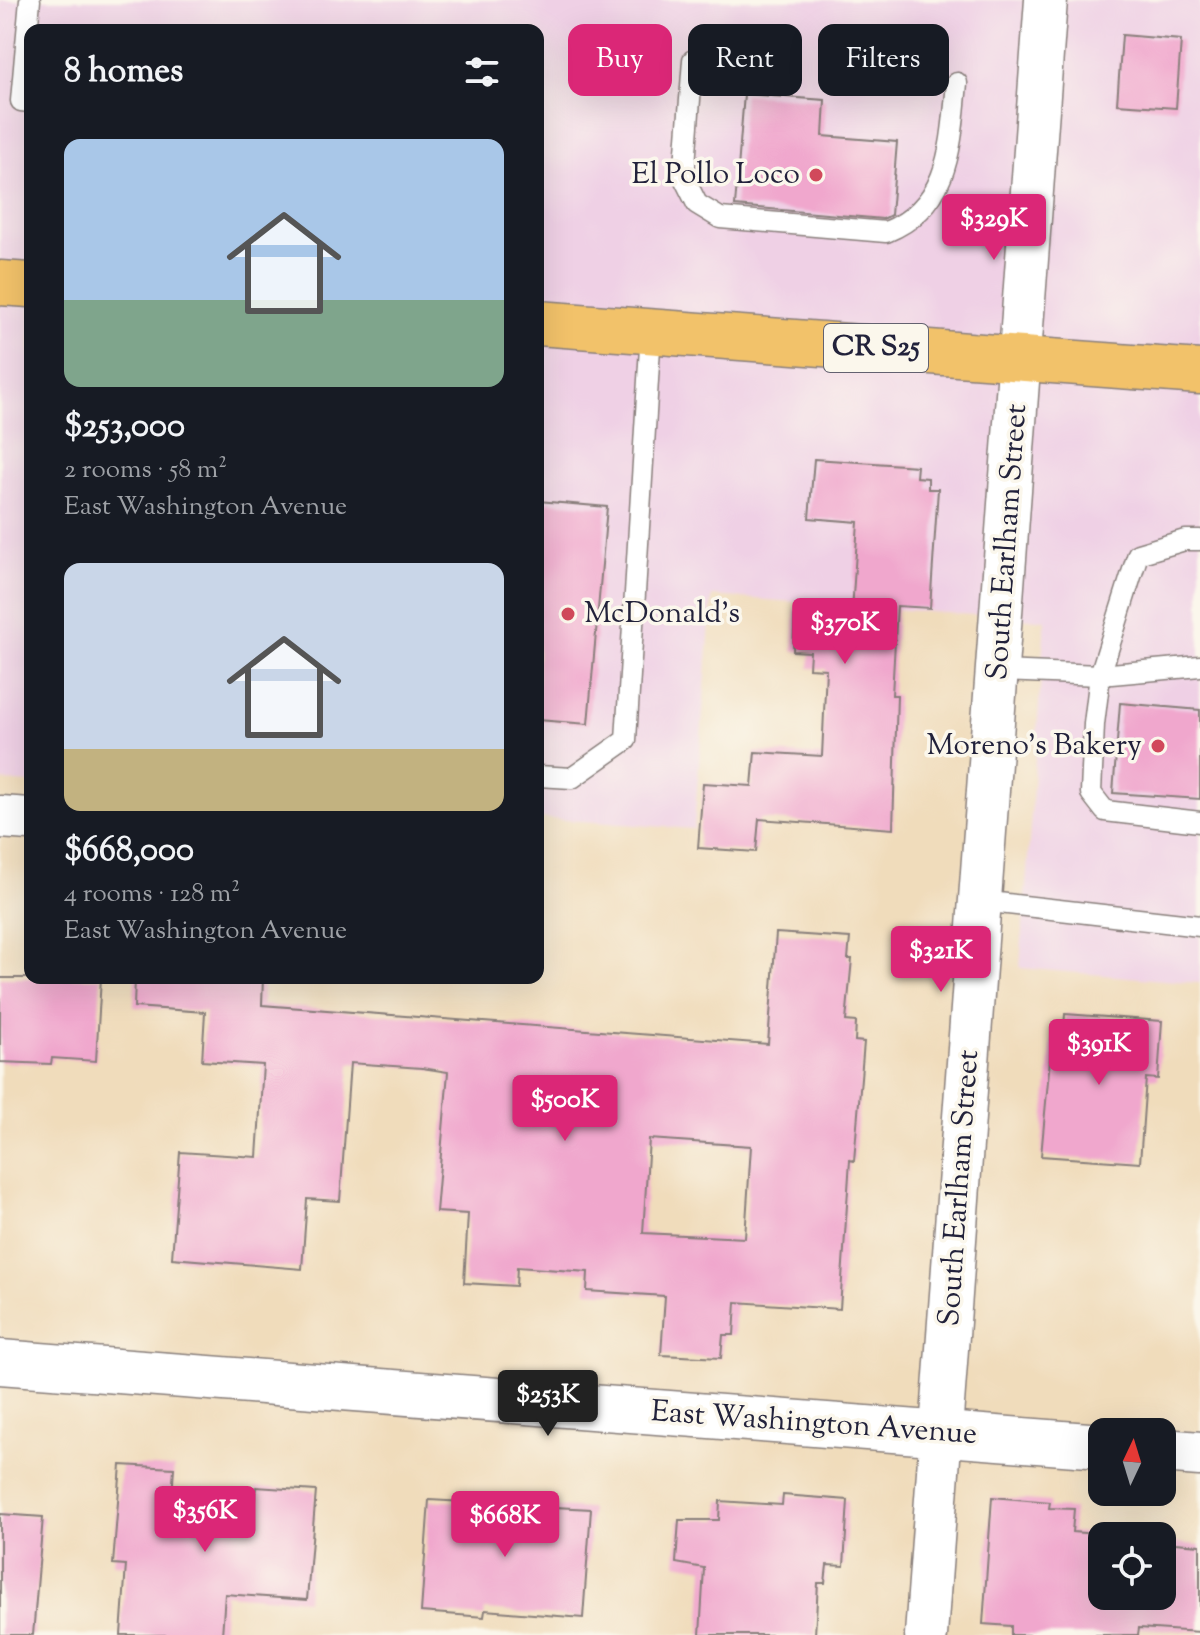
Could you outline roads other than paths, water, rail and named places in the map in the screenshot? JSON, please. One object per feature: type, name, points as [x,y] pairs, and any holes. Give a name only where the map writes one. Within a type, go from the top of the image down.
[{"type":"main road","points":[[0,283],[24,285]]},
{"type":"main road","name":"CR S25","points":[[544,323],[1200,372]]},
{"type":"street","name":"South Earlham Street","points":[[926,1635],[1046,0]]},
{"type":"street","points":[[0,817],[24,819]]},
{"type":"street","name":"East Washington Avenue","points":[[0,1362],[1088,1445]]},
{"type":"street","points":[[1176,1452],[1200,1454]]},
{"type":"lane","points":[[28,24],[30,0]]},
{"type":"lane","points":[[24,67],[21,101],[24,101]]},
{"type":"lane","points":[[690,96],[684,178],[697,204],[708,212],[720,218],[886,232],[901,226],[921,211],[936,193],[946,168],[957,83]]},
{"type":"lane","points":[[544,776],[572,778],[626,740],[651,331]]},
{"type":"lane","points":[[1200,540],[1185,540],[1138,554],[1100,675],[1091,793],[1105,811],[1200,822]]},
{"type":"lane","points":[[998,671],[1100,675],[1200,666]]},
{"type":"lane","points":[[981,901],[1200,926]]},
{"type":"place","name":"El Pollo Loco","points":[[816,175]]},
{"type":"place","name":"McDonald's","points":[[568,614]]},
{"type":"place","name":"Moreno's Bakery","points":[[1158,746]]}]
